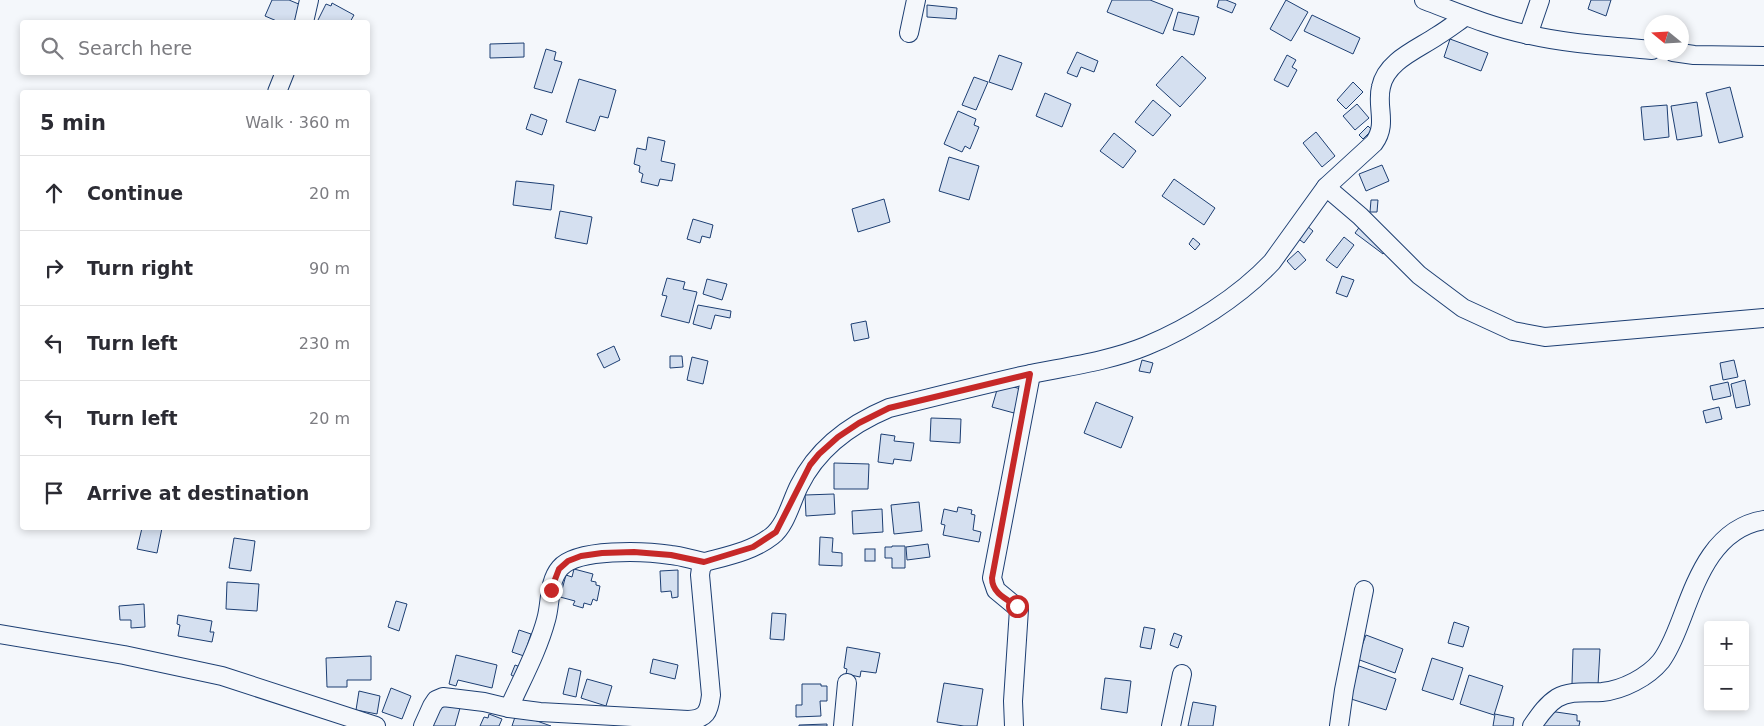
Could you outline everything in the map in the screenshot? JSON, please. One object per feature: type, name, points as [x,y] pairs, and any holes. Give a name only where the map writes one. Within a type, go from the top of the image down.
[{"type":"street","points":[[304,20],[309,0]]},
{"type":"street","points":[[909,33],[916,0]]},
{"type":"street","points":[[1424,0],[1466,16],[1528,35],[1564,41],[1644,49]]},
{"type":"street","points":[[1528,35],[1540,0]]},
{"type":"street","points":[[509,708],[530,662],[546,619],[555,576],[559,569],[568,561],[581,556],[602,553],[634,552],[671,555],[704,562],[753,547],[771,537],[781,524],[810,465],[819,454],[838,437],[876,414],[889,408],[1030,374],[1085,363],[1145,346],[1198,320],[1250,283],[1272,262],[1326,186],[1380,136],[1382,127],[1381,86],[1390,69],[1408,54],[1466,16]]},
{"type":"street","points":[[1689,54],[1764,56]]},
{"type":"street","points":[[278,90],[284,75]]},
{"type":"street","points":[[1326,186],[1360,216],[1419,275],[1464,308],[1513,331],[1545,337],[1764,318]]},
{"type":"street","points":[[1014,726],[1013,701],[1019,609],[996,590],[992,583],[992,578],[1030,374]]},
{"type":"street","points":[[1532,726],[1546,707],[1558,697],[1576,692],[1615,690],[1645,676],[1661,661],[1674,637],[1700,574],[1716,547],[1733,532],[1754,522],[1764,520]]},
{"type":"street","points":[[423,726],[436,700],[443,697],[540,712],[703,721],[709,708],[710,695],[700,575],[704,562]]},
{"type":"street","points":[[1339,726],[1344,690],[1364,590]]},
{"type":"street","points":[[0,634],[124,655],[222,676],[376,726]]},
{"type":"street","points":[[1171,726],[1182,674]]},
{"type":"street","points":[[843,726],[847,683]]},
{"type":"building","points":[[272,0],[289,0],[301,5],[295,20],[274,20],[265,16]]},
{"type":"building","points":[[1112,0],[1150,0],[1173,9],[1163,34],[1107,12]]},
{"type":"building","points":[[1219,0],[1226,0],[1236,4],[1232,13],[1217,7]]},
{"type":"building","points":[[1286,0],[1308,12],[1291,41],[1270,29]]},
{"type":"building","points":[[1591,0],[1611,0],[1606,16],[1588,9]]},
{"type":"building","points":[[332,3],[354,15],[351,20],[318,20],[326,4],[331,6]]},
{"type":"building","points":[[927,5],[957,8],[956,19],[927,17]]},
{"type":"building","points":[[1178,12],[1199,17],[1194,35],[1173,30]]},
{"type":"building","points":[[1312,15],[1360,38],[1353,54],[1304,31]]},
{"type":"building","points":[[1450,39],[1488,53],[1481,71],[1444,57]]},
{"type":"building","points":[[524,43],[524,57],[490,58],[490,44]]},
{"type":"building","points":[[546,49],[556,52],[554,60],[562,62],[552,93],[534,88]]},
{"type":"building","points":[[1077,52],[1098,61],[1094,72],[1081,67],[1077,77],[1067,73]]},
{"type":"building","points":[[999,55],[1022,63],[1012,90],[989,82]]},
{"type":"building","points":[[1287,55],[1296,60],[1292,67],[1297,70],[1288,87],[1274,80]]},
{"type":"building","points":[[1182,56],[1206,78],[1180,107],[1156,85]]},
{"type":"building","points":[[974,77],[988,82],[976,110],[962,105]]},
{"type":"building","points":[[579,79],[616,90],[608,118],[600,116],[595,131],[566,122]]},
{"type":"building","points":[[1353,82],[1363,92],[1346,109],[1337,100]]},
{"type":"building","points":[[1730,87],[1743,137],[1719,143],[1706,93]]},
{"type":"building","points":[[1045,93],[1071,104],[1062,127],[1036,116]]},
{"type":"building","points":[[1153,100],[1171,115],[1153,136],[1135,122]]},
{"type":"building","points":[[1697,102],[1702,136],[1677,140],[1671,106]]},
{"type":"building","points":[[1357,104],[1369,118],[1355,130],[1343,116]]},
{"type":"building","points":[[1667,105],[1669,137],[1644,140],[1641,107]]},
{"type":"building","points":[[958,111],[976,119],[974,125],[979,127],[970,149],[965,146],[962,152],[944,144]]},
{"type":"building","points":[[531,114],[547,120],[542,135],[526,129]]},
{"type":"building","points":[[1368,126],[1372,130],[1363,139],[1359,135]]},
{"type":"building","points":[[1316,132],[1335,156],[1322,167],[1303,143]]},
{"type":"building","points":[[1114,133],[1136,151],[1123,168],[1100,151]]},
{"type":"building","points":[[648,137],[665,141],[661,161],[675,164],[672,181],[660,179],[658,186],[641,182],[643,174],[639,172],[640,166],[634,164],[637,148],[646,150]]},
{"type":"building","points":[[949,157],[979,166],[969,200],[939,191]]},
{"type":"building","points":[[1382,165],[1389,181],[1366,191],[1359,174]]},
{"type":"building","points":[[1174,179],[1215,208],[1204,225],[1162,196]]},
{"type":"building","points":[[516,181],[554,185],[551,210],[513,205]]},
{"type":"building","points":[[884,199],[890,222],[858,232],[852,209]]},
{"type":"building","points":[[1371,200],[1378,200],[1377,212],[1370,212]]},
{"type":"building","points":[[560,211],[592,217],[587,244],[555,238]]},
{"type":"building","points":[[693,219],[713,225],[710,238],[702,236],[700,243],[687,239]]},
{"type":"building","points":[[1364,221],[1392,243],[1383,254],[1355,233]]},
{"type":"building","points":[[1306,225],[1313,231],[1304,243],[1296,237]]},
{"type":"building","points":[[1344,237],[1354,245],[1337,268],[1326,260]]},
{"type":"building","points":[[1193,238],[1200,244],[1195,250],[1189,244]]},
{"type":"building","points":[[1298,251],[1306,260],[1295,270],[1287,261]]},
{"type":"building","points":[[1342,276],[1354,280],[1347,297],[1336,293]]},
{"type":"building","points":[[667,278],[685,282],[683,289],[697,292],[689,323],[661,316],[667,296],[662,295]]},
{"type":"building","points":[[707,279],[727,284],[722,300],[703,294]]},
{"type":"building","points":[[698,305],[731,311],[730,318],[715,315],[711,329],[693,324]]},
{"type":"building","points":[[866,321],[869,338],[854,341],[851,324]]},
{"type":"building","points":[[614,346],[620,360],[604,368],[597,354]]},
{"type":"building","points":[[670,356],[682,356],[683,367],[670,368]]},
{"type":"building","points":[[692,357],[708,361],[703,384],[687,380]]},
{"type":"building","points":[[1142,360],[1153,363],[1150,373],[1139,371]]},
{"type":"building","points":[[1734,360],[1738,377],[1723,380],[1720,363]]},
{"type":"building","points":[[1745,380],[1750,405],[1736,408],[1731,384]]},
{"type":"building","points":[[1728,382],[1731,396],[1713,400],[1710,386]]},
{"type":"building","points":[[999,383],[1021,389],[1014,413],[992,407]]},
{"type":"building","points":[[1096,402],[1133,417],[1121,448],[1084,433]]},
{"type":"building","points":[[1719,407],[1722,419],[1706,423],[1703,411]]},
{"type":"building","points":[[931,418],[961,419],[960,443],[930,441]]},
{"type":"building","points":[[881,434],[895,436],[894,441],[914,443],[911,461],[894,459],[893,464],[878,462]]},
{"type":"building","points":[[834,463],[869,464],[868,489],[834,489]]},
{"type":"building","points":[[834,494],[835,514],[806,516],[805,495]]},
{"type":"building","points":[[919,502],[922,531],[894,534],[891,505]]},
{"type":"building","points":[[958,507],[972,510],[971,514],[975,515],[973,530],[981,532],[979,542],[943,535],[945,525],[941,524],[944,509],[957,512]]},
{"type":"building","points":[[882,509],[883,532],[853,534],[852,511]]},
{"type":"building","points":[[142,530],[162,530],[157,553],[137,549]]},
{"type":"building","points":[[820,537],[833,538],[832,552],[842,553],[842,566],[819,565]]},
{"type":"building","points":[[234,538],[255,541],[251,571],[229,568]]},
{"type":"building","points":[[928,544],[930,557],[907,560],[906,547]]},
{"type":"building","points":[[905,546],[905,568],[892,568],[892,558],[885,558],[885,547]]},
{"type":"building","points":[[865,549],[875,549],[875,561],[865,561]]},
{"type":"building","points":[[574,569],[593,574],[591,581],[596,582],[596,585],[600,586],[597,601],[593,599],[591,605],[584,603],[583,608],[573,605],[575,601],[560,597],[566,575],[572,577]]},
{"type":"building","points":[[678,570],[678,597],[672,598],[671,591],[661,592],[660,571]]},
{"type":"building","points":[[227,582],[259,584],[257,611],[226,609]]},
{"type":"building","points":[[396,601],[407,604],[399,631],[388,627]]},
{"type":"building","points":[[144,604],[145,627],[131,628],[131,620],[120,620],[119,606]]},
{"type":"building","points":[[772,613],[786,614],[784,640],[770,639]]},
{"type":"building","points":[[178,615],[212,621],[210,632],[214,632],[212,642],[178,636],[180,625],[177,624]]},
{"type":"building","points":[[1454,622],[1469,627],[1463,647],[1448,643]]},
{"type":"building","points":[[1144,627],[1155,629],[1151,649],[1140,647]]},
{"type":"building","points":[[519,630],[531,634],[524,656],[512,652]]},
{"type":"building","points":[[1174,633],[1182,636],[1178,648],[1170,645]]},
{"type":"building","points":[[1366,635],[1403,649],[1395,673],[1357,659]]},
{"type":"building","points":[[847,647],[880,653],[876,673],[861,671],[860,677],[846,674],[847,669],[844,668]]},
{"type":"building","points":[[1573,649],[1600,649],[1598,685],[1572,684]]},
{"type":"building","points":[[456,655],[497,665],[492,688],[458,680],[456,686],[449,684]]},
{"type":"building","points":[[371,656],[371,680],[347,680],[347,687],[327,687],[326,658]]},
{"type":"building","points":[[1432,658],[1463,668],[1453,700],[1422,690]]},
{"type":"building","points":[[653,659],[678,665],[675,679],[650,673]]},
{"type":"building","points":[[515,665],[523,668],[519,679],[511,675]]},
{"type":"building","points":[[1359,666],[1396,679],[1386,710],[1348,698]]},
{"type":"building","points":[[569,668],[581,671],[576,697],[563,694]]},
{"type":"building","points":[[1469,675],[1503,686],[1494,715],[1460,704]]},
{"type":"building","points":[[1105,678],[1131,681],[1127,713],[1101,709]]},
{"type":"building","points":[[587,679],[612,686],[606,706],[581,698]]},
{"type":"building","points":[[944,683],[983,689],[977,726],[937,722]]},
{"type":"building","points":[[802,684],[821,684],[821,686],[827,686],[827,701],[820,701],[821,716],[796,717],[796,705],[802,705]]},
{"type":"building","points":[[391,688],[411,696],[402,719],[382,712]]},
{"type":"building","points":[[359,691],[380,696],[377,714],[356,710]]},
{"type":"building","points":[[440,702],[460,708],[455,726],[433,726]]},
{"type":"building","points":[[1193,702],[1216,706],[1213,726],[1188,726]]},
{"type":"building","points":[[517,711],[534,720],[551,726],[512,726]]},
{"type":"building","points":[[1549,711],[1577,715],[1577,721],[1580,721],[1579,726],[1542,726],[1543,717],[1549,718]]},
{"type":"building","points":[[489,714],[502,719],[499,726],[480,726],[484,717],[488,718]]},
{"type":"building","points":[[1495,714],[1514,718],[1513,726],[1493,726]]},
{"type":"building","points":[[827,724],[827,726],[799,726],[799,725]]},
{"type":"route","points":[[551,590],[559,569],[568,561],[581,556],[634,552],[671,555],[704,562],[732,555],[753,547],[776,532],[810,465],[819,454],[838,437],[859,423],[889,408],[1030,374],[992,578],[993,586],[1000,596],[1017,606]]}]
